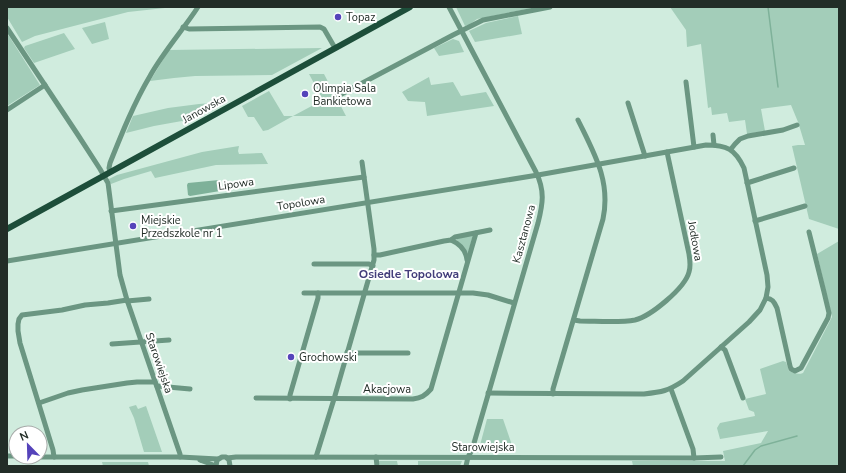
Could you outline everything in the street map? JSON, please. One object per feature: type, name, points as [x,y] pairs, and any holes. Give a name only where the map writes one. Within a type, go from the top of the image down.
[{"type":"main road","name":"Janowska","points":[[7,229],[410,7]]},
{"type":"street","points":[[110,171],[110,163],[136,101],[150,75],[170,44],[198,7]]},
{"type":"street","name":"Kasztanowa","points":[[449,7],[538,175],[543,202],[472,450],[468,457],[466,466]]},
{"type":"street","points":[[336,97],[483,20],[550,7]]},
{"type":"street","points":[[183,27],[189,29],[320,27],[324,29],[335,48]]},
{"type":"street","name":"Starowiejska","points":[[7,28],[108,183],[120,275],[127,301],[180,457]]},
{"type":"street","points":[[686,82],[694,147]]},
{"type":"street","points":[[7,110],[45,85]]},
{"type":"street","points":[[628,103],[645,156]]},
{"type":"street","points":[[552,394],[605,210],[606,197],[604,183],[598,164],[578,120]]},
{"type":"street","points":[[488,393],[644,394],[659,393],[671,389],[683,381],[749,322],[760,310],[766,298],[768,287],[767,275],[744,168],[740,159],[731,149],[740,139],[748,136],[783,130],[797,125]]},
{"type":"street","points":[[713,136],[714,145]]},
{"type":"street","name":"Topolowa","points":[[7,261],[538,175],[706,145],[718,145],[731,149]]},
{"type":"street","name":"Jodłowa","points":[[574,320],[627,321],[646,316],[680,288],[685,282],[689,273],[689,254],[667,152]]},
{"type":"street","points":[[316,457],[365,293],[374,255],[362,162]]},
{"type":"street","points":[[747,183],[794,168]]},
{"type":"street","name":"Lipowa","points":[[111,211],[364,177]]},
{"type":"street","points":[[755,221],[805,206]]},
{"type":"street","points":[[374,255],[451,240],[455,237],[490,230]]},
{"type":"street","points":[[766,298],[775,302],[790,366],[794,371],[797,370],[801,368],[806,360],[828,318],[824,292],[809,232]]},
{"type":"street","name":"Akacjowa","points":[[256,398],[413,399],[426,395],[431,389],[476,233]]},
{"type":"street","points":[[451,240],[462,247],[466,254],[467,263]]},
{"type":"street","points":[[314,264],[369,264],[372,266]]},
{"type":"street","points":[[304,293],[473,293],[488,295],[514,303]]},
{"type":"street","points":[[290,399],[318,298],[318,293]]},
{"type":"street","points":[[54,457],[20,343],[18,324],[22,315],[62,310],[85,305],[149,299]]},
{"type":"street","points":[[112,344],[168,340]]},
{"type":"street","points":[[722,347],[743,398]]},
{"type":"street","points":[[348,352],[408,352]]},
{"type":"street","points":[[39,403],[68,393],[137,382],[190,389]]},
{"type":"street","points":[[671,389],[693,449],[694,458]]},
{"type":"street","points":[[48,457],[180,457],[218,459],[216,466],[194,458]]},
{"type":"street","name":"Starowiejska","points":[[218,459],[222,457],[721,457]]},
{"type":"street","name":"Starowiejska","points":[[230,465],[235,460],[244,457]]},
{"type":"street","points":[[376,457],[377,466]]},
{"type":"street","points":[[228,458],[230,465]]},
{"type":"shaded area","points":[[7,7],[174,7],[128,12],[35,36],[22,42],[7,17]]},
{"type":"shaded area","points":[[456,7],[537,7],[477,19],[465,26]]},
{"type":"shaded area","points":[[670,7],[839,7],[839,229],[809,219],[792,146],[805,145],[791,105],[761,109],[765,131],[747,134],[745,120],[729,122],[727,113],[712,115],[711,107],[708,108],[701,44],[687,47],[686,30]]},
{"type":"shaded area","points":[[518,16],[522,34],[475,42],[469,31],[486,23]]},
{"type":"shaded area","points":[[105,22],[109,39],[92,44],[82,28]]},
{"type":"shaded area","points":[[7,33],[40,85],[7,106]]},
{"type":"shaded area","points":[[64,33],[75,49],[34,63],[24,48],[25,46]]},
{"type":"shaded area","points":[[453,39],[459,41],[464,52],[439,56],[434,48]]},
{"type":"shaded area","points":[[322,48],[272,75],[195,76],[150,81],[169,50]]},
{"type":"shaded area","points":[[309,74],[324,74],[346,116],[293,116],[323,100]]},
{"type":"shaded area","points":[[429,77],[431,85],[453,82],[461,96],[486,92],[494,106],[427,116],[425,102],[408,101],[402,92]]},
{"type":"shaded area","points":[[269,91],[284,116],[293,116],[268,130],[263,131],[254,117],[248,117],[242,106]]},
{"type":"shaded area","points":[[225,102],[193,119],[126,133],[133,116],[168,108]]},
{"type":"shaded area","points":[[239,146],[239,154],[262,153],[268,164],[216,165],[155,178],[151,171],[111,184],[109,179],[117,175],[202,152]]},
{"type":"shaded area","points":[[219,180],[220,191],[190,196],[188,195],[188,183]]},
{"type":"shaded area","points":[[473,235],[468,253],[456,239]]},
{"type":"shaded area","points":[[839,241],[839,466],[633,466],[632,461],[725,461],[723,451],[761,443],[768,431],[720,439],[717,428],[720,423],[755,416],[754,412],[749,410],[745,399],[766,394],[760,369],[783,361],[786,362],[789,371],[798,374],[803,373],[832,317],[817,254]]},
{"type":"shaded area","points":[[136,405],[138,409],[146,406],[162,452],[144,452],[134,418],[129,407]]},
{"type":"shaded area","points":[[487,419],[503,419],[514,451],[481,452],[479,449]]},
{"type":"shaded area","points":[[378,461],[397,461],[398,466],[380,466]]},
{"type":"shaded area","points":[[418,461],[462,461],[460,466],[418,466]]},
{"type":"shaded area","points":[[102,462],[148,462],[149,466],[103,466]]},
{"type":"waterway","points":[[768,7],[778,87]]},
{"type":"waterway","points":[[743,466],[755,450],[761,446],[797,436]]},
{"type":"place","name":"Topaz","points":[[338,17]]},
{"type":"place","name":"Olimpia Sala Bankietowa","points":[[305,94]]},
{"type":"place","name":"Miejskie Przedszkole nr 1","points":[[133,226]]},
{"type":"place","name":"Grochowski","points":[[291,357]]},
{"type":"district","name":"Osiedle Topolowa","points":[[409,274]]}]
